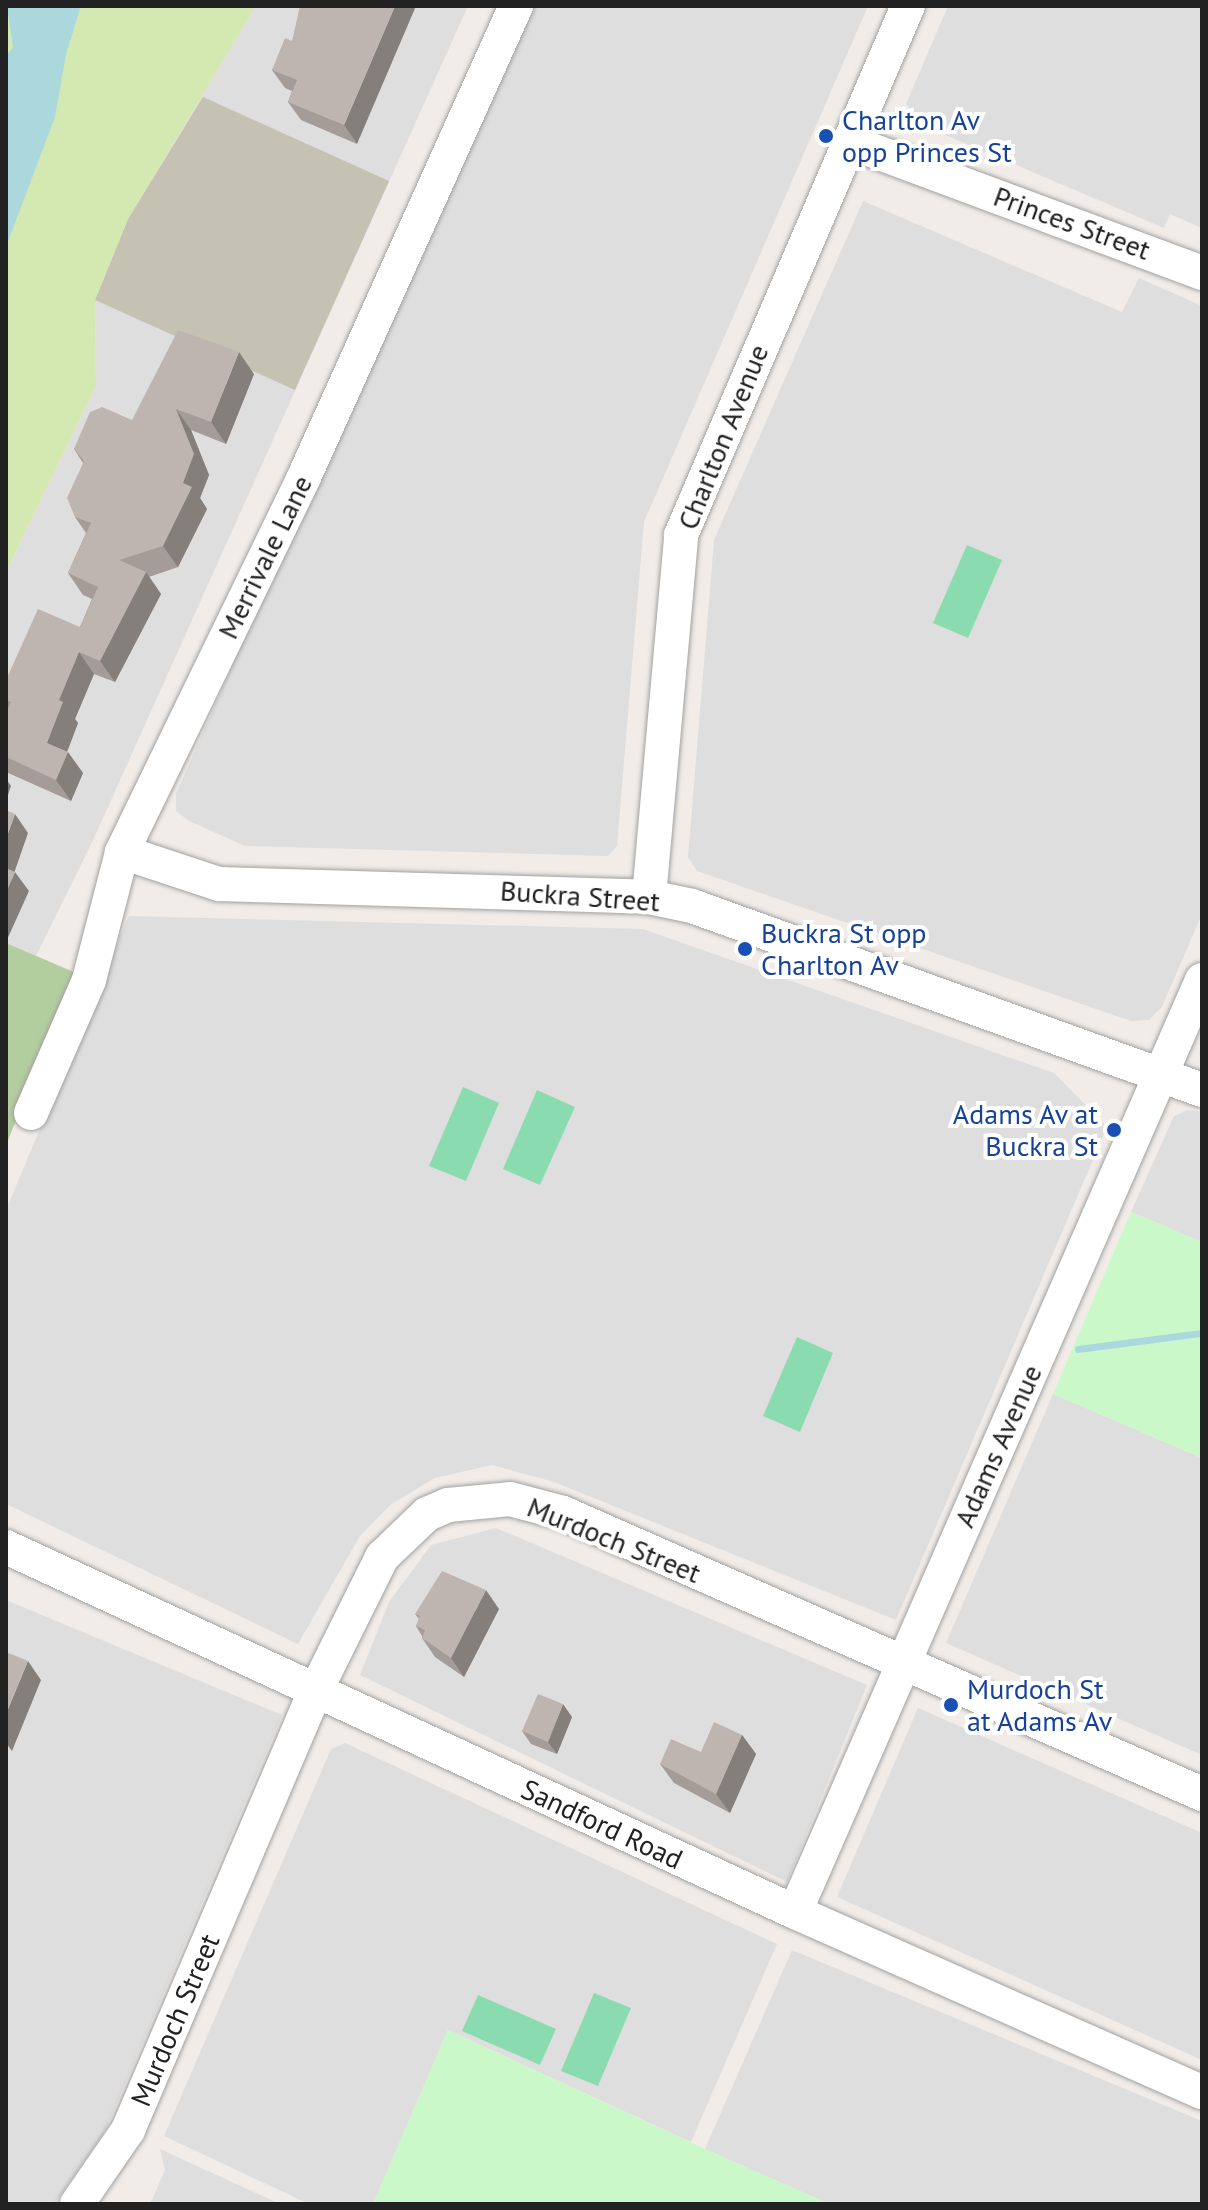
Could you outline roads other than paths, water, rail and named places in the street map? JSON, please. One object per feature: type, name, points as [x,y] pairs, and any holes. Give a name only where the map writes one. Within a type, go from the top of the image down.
[{"type":"street","name":"Merrivale Lane","points":[[31,1113],[89,980],[122,852],[304,477],[516,6]]},
{"type":"street","name":"Charlton Avenue","points":[[649,897],[681,535],[908,6]]},
{"type":"street","name":"Princes Street","points":[[850,142],[1202,273]]},
{"type":"street","name":"Buckra Street","points":[[122,852],[219,884],[649,897],[692,906],[1202,1090]]},
{"type":"street","name":"Adams Avenue","points":[[795,1912],[1202,980]]},
{"type":"street","name":"Murdoch Street","points":[[77,2204],[128,2130],[315,1692],[382,1557],[427,1514],[490,1497],[563,1513],[1202,1794]]},
{"type":"street","name":"Sandford Road","points":[[6,1547],[795,1912],[1202,2092]]},
{"type":"water","points":[[7,6],[81,6],[66,54],[55,117],[6,247],[6,56],[13,47]]},
{"type":"waterway","points":[[1078,1349],[1202,1333]]},
{"type":"place","name":"Charlton Av opp Princes St","points":[[826,136]]},
{"type":"place","name":"Buckra St opp Charlton Av","points":[[745,949]]},
{"type":"place","name":"Adams Av at Buckra St","points":[[1114,1130]]},
{"type":"place","name":"Murdoch St at Adams Av","points":[[951,1705]]}]
